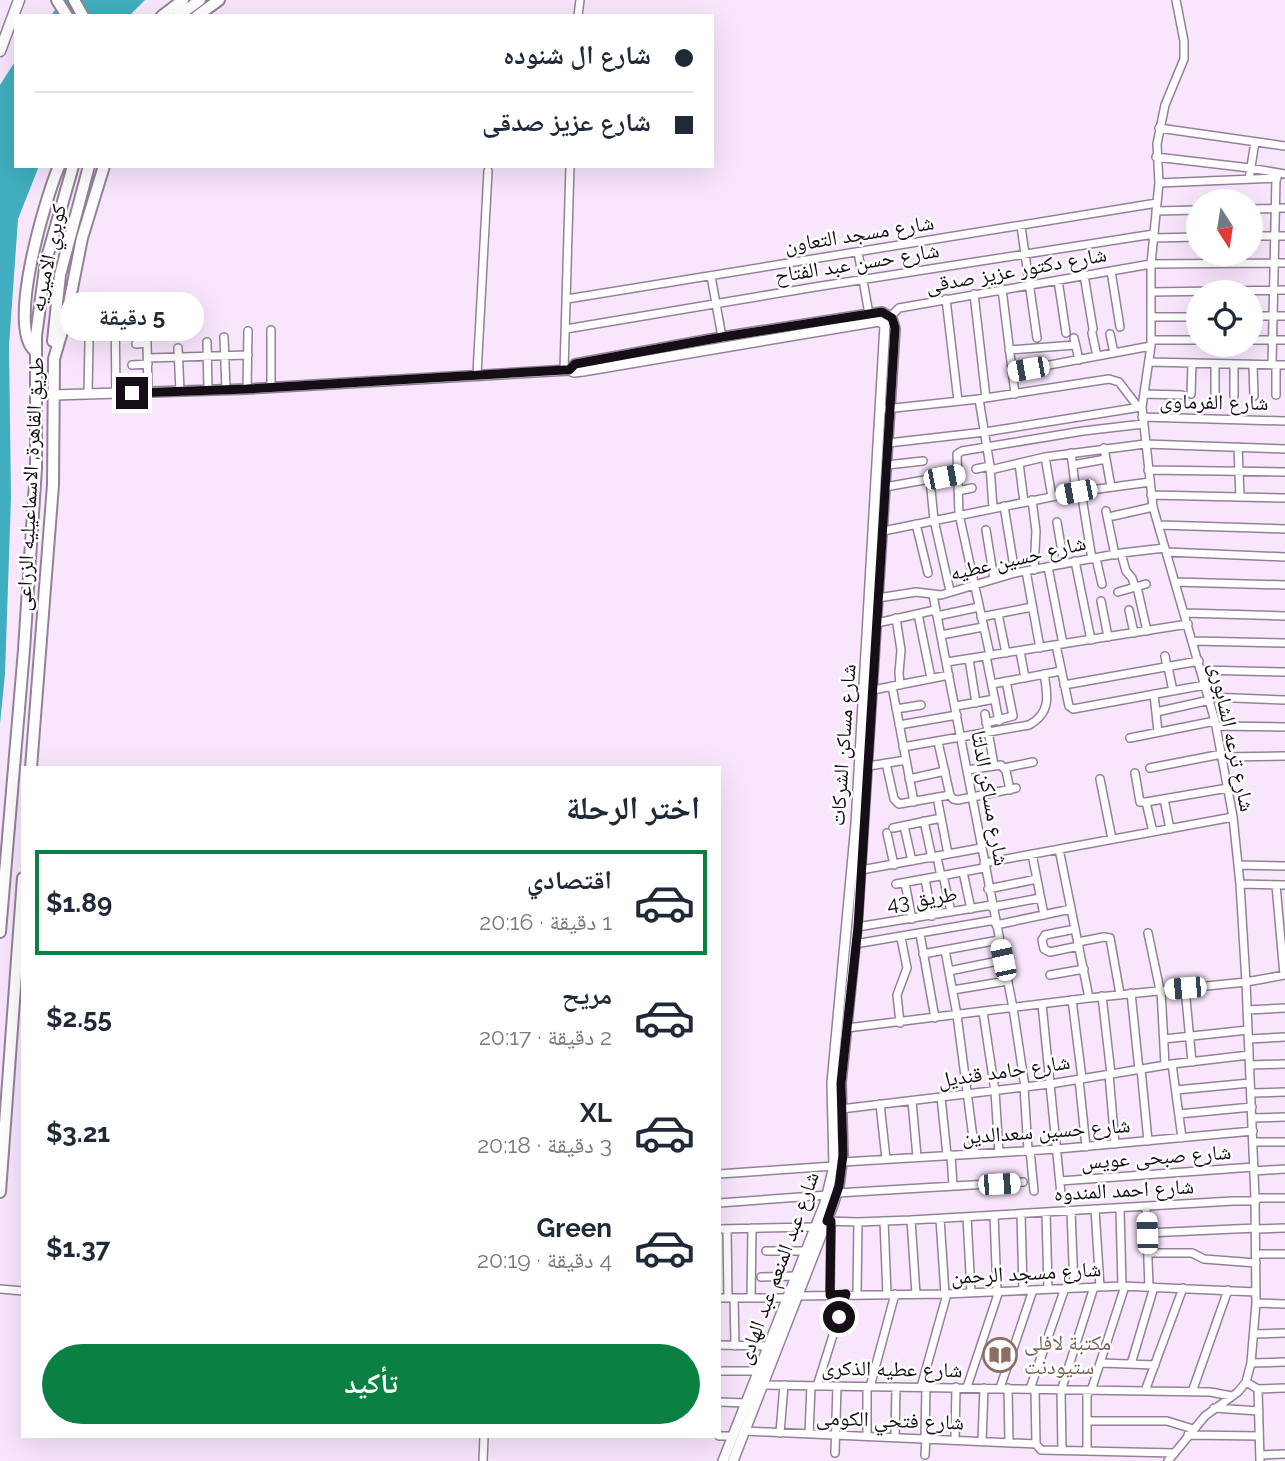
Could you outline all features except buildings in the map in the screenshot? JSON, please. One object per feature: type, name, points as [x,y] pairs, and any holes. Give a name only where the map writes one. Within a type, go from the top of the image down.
[{"type":"main road","points":[[0,51],[19,0]]},
{"type":"main road","points":[[165,14],[183,0]]},
{"type":"main road","points":[[181,14],[200,0]]},
{"type":"main road","points":[[200,14],[219,0]]},
{"type":"main road","name":"طريق القاهرة, الاسماعيليه الزراعى","points":[[0,932],[24,650],[35,481],[35,351],[30,346],[27,334],[26,295],[40,225],[58,168]]},
{"type":"main road","name":"كوبري الاميريه","points":[[35,351],[46,261],[72,168]]},
{"type":"main road","name":"كوبري الاميريه","points":[[54,359],[54,321],[60,275],[88,168]]},
{"type":"main road","name":"طريق القاهرة, الاسماعيليه الزراعى","points":[[32,766],[53,485],[54,359],[82,238],[103,168]]},
{"type":"main road","points":[[35,481],[53,485]]},
{"type":"main road","points":[[34,504],[51,505]]},
{"type":"main road","points":[[0,1192],[21,905]]},
{"type":"street","name":"شارع ترعه الشابورى","points":[[1171,1458],[1214,1408],[1233,1396],[1246,1382],[1251,1363],[1256,1303],[1251,1083],[1240,884],[1233,817],[1210,699],[1153,508],[1140,407],[1151,343],[1151,264],[1159,183],[1156,157],[1159,128],[1165,105],[1184,59],[1184,41],[1177,0]]},
{"type":"street","points":[[1159,128],[1285,146]]},
{"type":"street","points":[[1249,179],[1255,142]]},
{"type":"street","points":[[1156,157],[1251,168],[1285,176]]},
{"type":"street","points":[[566,370],[569,168]]},
{"type":"street","points":[[477,374],[488,171]]},
{"type":"street","points":[[1159,183],[1285,176]]},
{"type":"street","points":[[1276,178],[1272,340],[1276,395]]},
{"type":"street","name":"شارع مسجد التعاون","points":[[566,299],[1021,226],[1157,207],[1186,209]]},
{"type":"street","points":[[1264,208],[1285,208]]},
{"type":"street","points":[[1021,226],[1037,338]]},
{"type":"street","name":"شارع حسن عبد الفتاح","points":[[566,329],[1154,236],[1186,237]]},
{"type":"street","points":[[1264,236],[1285,236]]},
{"type":"street","points":[[858,252],[869,314]]},
{"type":"street","name":"شارع دكتور عزيز صدقى","points":[[566,370],[575,364],[722,337],[884,312],[890,316],[899,309],[946,299],[1151,264],[1285,263]]},
{"type":"street","points":[[1111,271],[1120,327]]},
{"type":"street","points":[[1084,275],[1097,356]]},
{"type":"street","points":[[711,276],[722,337]]},
{"type":"street","points":[[1058,280],[1066,333]]},
{"type":"street","points":[[1002,289],[1014,394]]},
{"type":"street","points":[[1151,292],[1285,290]]},
{"type":"street","points":[[974,294],[993,508]]},
{"type":"street","points":[[946,299],[958,401]]},
{"type":"street","points":[[115,309],[116,393]]},
{"type":"street","points":[[54,395],[226,390],[477,374],[566,370],[574,372],[878,321],[886,327],[890,316]]},
{"type":"street","name":"شارع مساكن الشركات","points":[[838,1164],[832,1083],[860,824],[886,409],[895,328],[890,316]]},
{"type":"street","points":[[1263,316],[1285,316]]},
{"type":"street","points":[[1151,317],[1186,317]]},
{"type":"street","points":[[64,323],[142,323],[146,328],[148,392]]},
{"type":"street","name":"شارع مساكن الشركات","points":[[838,1164],[841,1083],[858,927],[860,824],[869,766],[886,486],[886,327]]},
{"type":"street","points":[[271,330],[271,387]]},
{"type":"street","points":[[247,389],[248,331]]},
{"type":"street","points":[[1110,334],[1114,353]]},
{"type":"street","points":[[224,337],[226,390]]},
{"type":"street","points":[[1263,340],[1285,340]]},
{"type":"street","points":[[1009,350],[1050,347],[1075,341],[1079,360]]},
{"type":"street","points":[[1012,372],[1114,353],[1151,343],[1186,341]]},
{"type":"street","points":[[88,394],[89,342]]},
{"type":"street","points":[[207,342],[208,390]]},
{"type":"street","points":[[136,344],[147,344]]},
{"type":"street","points":[[1050,347],[1053,365]]},
{"type":"street","points":[[178,348],[180,391]]},
{"type":"street","points":[[132,365],[178,357],[248,355]]},
{"type":"street","points":[[1149,362],[1285,365]]},
{"type":"street","points":[[1144,394],[1186,395],[1192,363]]},
{"type":"street","points":[[1214,394],[1215,364]]},
{"type":"street","points":[[1234,364],[1234,396]]},
{"type":"street","points":[[1253,365],[1254,396]]},
{"type":"street","points":[[886,409],[1114,380],[1119,382],[1140,407]]},
{"type":"street","points":[[888,443],[985,432],[1140,407]]},
{"type":"street","name":"شارع الفرماوى","points":[[958,474],[957,454],[962,451],[1143,420],[1285,421]]},
{"type":"street","points":[[976,469],[1145,444],[1285,449]]},
{"type":"street","points":[[1238,447],[1240,497]]},
{"type":"street","points":[[1104,449],[1111,487]]},
{"type":"street","points":[[1071,453],[1101,584]]},
{"type":"street","points":[[1045,457],[1052,497]]},
{"type":"street","points":[[1073,465],[1106,459]]},
{"type":"street","points":[[887,465],[923,461]]},
{"type":"street","points":[[1019,463],[1036,531],[1030,570],[1032,607],[1040,648]]},
{"type":"street","points":[[1148,470],[1285,472]]},
{"type":"street","points":[[886,486],[958,474],[960,514],[999,721]]},
{"type":"street","points":[[930,479],[934,520],[950,591]]},
{"type":"street","points":[[883,531],[1028,501],[1150,482]]},
{"type":"street","points":[[958,491],[972,488]]},
{"type":"street","points":[[1151,495],[1285,498]]},
{"type":"street","points":[[1004,506],[1015,573]]},
{"type":"street","points":[[1147,631],[1136,587],[1118,554],[1110,513],[1153,508]]},
{"type":"street","points":[[1057,522],[1064,564]]},
{"type":"street","points":[[916,524],[928,573]]},
{"type":"street","points":[[1159,526],[1285,529]]},
{"type":"street","points":[[986,530],[994,579]]},
{"type":"street","name":"شارع حسين عطيه","points":[[878,598],[916,593],[933,595],[1015,573],[1118,554],[1166,550],[1285,557]]},
{"type":"street","points":[[1075,561],[1091,640]]},
{"type":"street","points":[[1048,567],[1063,685],[1069,706],[1075,709],[1205,685]]},
{"type":"street","points":[[1175,582],[1285,585]]},
{"type":"street","points":[[1118,592],[1146,584]]},
{"type":"street","name":"شارع مساكن الدلتا","points":[[933,595],[1013,1008],[1025,1087],[1034,1191]]},
{"type":"street","points":[[1101,601],[1108,637]]},
{"type":"street","points":[[877,623],[918,614],[979,607]]},
{"type":"street","points":[[981,617],[1032,607]]},
{"type":"street","points":[[1129,610],[1134,633]]},
{"type":"street","points":[[1184,613],[1285,615]]},
{"type":"street","points":[[918,614],[931,678]]},
{"type":"street","points":[[998,614],[1006,653]]},
{"type":"street","points":[[896,618],[901,650],[896,709],[914,802]]},
{"type":"street","points":[[947,662],[1188,624]]},
{"type":"street","points":[[941,635],[983,627]]},
{"type":"street","points":[[1193,641],[1285,643]]},
{"type":"street","points":[[1020,651],[1025,678]]},
{"type":"street","points":[[1165,656],[1173,691]]},
{"type":"street","points":[[969,659],[976,703]]},
{"type":"street","points":[[1063,685],[1167,667],[1200,666],[1285,672]]},
{"type":"street","points":[[992,684],[1061,671]]},
{"type":"street","points":[[903,747],[1020,728],[1037,721],[1043,714],[1048,697],[1044,674]]},
{"type":"street","points":[[873,690],[949,675]]},
{"type":"street","points":[[993,765],[986,719],[999,721],[1013,716],[1006,681]]},
{"type":"street","points":[[1154,694],[1158,732]]},
{"type":"street","points":[[900,727],[957,713],[976,703],[995,699]]},
{"type":"street","points":[[1156,712],[1210,699],[1285,700]]},
{"type":"street","points":[[896,709],[921,705]]},
{"type":"street","points":[[1130,738],[1216,724],[1285,727]]},
{"type":"street","points":[[938,742],[950,795],[955,800],[1013,789],[1004,768]]},
{"type":"street","points":[[1150,768],[1223,755],[1285,755]]},
{"type":"street","points":[[869,766],[906,760]]},
{"type":"street","points":[[967,770],[993,765],[1004,768],[1032,762]]},
{"type":"street","points":[[886,763],[896,803],[950,795]]},
{"type":"street","points":[[909,779],[945,771]]},
{"type":"street","points":[[1135,774],[1140,802],[1228,788]]},
{"type":"street","points":[[1100,779],[1112,839]]},
{"type":"street","points":[[937,797],[948,854]]},
{"type":"street","points":[[1164,799],[1170,829]]},
{"type":"street","points":[[1146,802],[1153,832]]},
{"type":"street","points":[[896,884],[963,872],[1032,854],[1233,817]]},
{"type":"street","points":[[894,865],[890,830],[941,818]]},
{"type":"street","points":[[924,821],[951,912]]},
{"type":"street","points":[[904,825],[912,861]]},
{"type":"street","points":[[861,870],[981,848]]},
{"type":"street","points":[[1059,849],[1090,998]]},
{"type":"street","points":[[1032,854],[1044,915]]},
{"type":"street","points":[[1238,865],[1285,866]]},
{"type":"street","points":[[963,872],[971,909]]},
{"type":"street","points":[[988,889],[1037,878]]},
{"type":"street","points":[[925,879],[932,916]]},
{"type":"street","points":[[905,883],[912,919]]},
{"type":"street","points":[[1240,884],[1285,885]]},
{"type":"street","points":[[848,1028],[1102,996],[1246,982],[1285,975],[1276,885]]},
{"type":"street","name":"طريق 43","points":[[858,927],[1040,898]]},
{"type":"street","points":[[855,944],[1071,909]]},
{"type":"street","points":[[1075,929],[1042,937],[1044,949],[1053,952],[1104,937],[1111,941],[1120,994]]},
{"type":"street","points":[[1148,933],[1160,990],[1164,1039],[1176,1090],[1182,1138]]},
{"type":"street","points":[[920,934],[936,1018]]},
{"type":"street","points":[[900,1023],[897,995],[907,968],[901,938]]},
{"type":"street","points":[[923,954],[999,940]]},
{"type":"street","points":[[946,950],[975,1153]]},
{"type":"street","points":[[949,971],[1003,960]]},
{"type":"street","points":[[1050,975],[1084,969]]},
{"type":"street","points":[[953,990],[1007,981]]},
{"type":"street","points":[[1185,988],[1184,1023],[1190,1036],[1192,1062]]},
{"type":"street","points":[[1131,993],[1148,1141]]},
{"type":"street","points":[[1102,996],[1115,1144]]},
{"type":"street","points":[[1072,1000],[1086,1147]]},
{"type":"street","points":[[1042,1004],[1061,1194]]},
{"type":"street","points":[[1247,1010],[1285,1008]]},
{"type":"street","points":[[983,1012],[995,1091],[999,1152]]},
{"type":"street","points":[[1164,1039],[1248,1034],[1285,1037]]},
{"type":"street","name":"شارع حامد قنديل","points":[[841,1109],[1050,1084],[1249,1055]]},
{"type":"street","points":[[1250,1065],[1285,1064]]},
{"type":"street","points":[[1176,1090],[1251,1083]]},
{"type":"street","points":[[1251,1093],[1285,1092]]},
{"type":"street","points":[[941,1097],[953,1186]]},
{"type":"street","points":[[912,1101],[917,1157]]},
{"type":"street","points":[[880,1104],[886,1159]]},
{"type":"street","points":[[1179,1114],[1252,1107]]},
{"type":"street","points":[[1252,1118],[1285,1117]]},
{"type":"street","name":"شارع حسين سعدالدين","points":[[721,1174],[886,1159],[1086,1147],[1253,1131]]},
{"type":"street","points":[[1253,1142],[1285,1142]]},
{"type":"street","name":"شارع عبد المنعم عبد الهادى","points":[[723,1461],[769,1346],[829,1221],[838,1164]]},
{"type":"street","name":"شارع صبحى عويس","points":[[1060,1181],[1254,1169],[1285,1170]]},
{"type":"street","points":[[721,1203],[1023,1182]]},
{"type":"street","name":"شارع عبد المنعم عبد الهادى","points":[[733,1461],[792,1297],[796,1276],[832,1194]]},
{"type":"street","name":"شارع احمد المندوه","points":[[829,1221],[940,1219],[1285,1198]]},
{"type":"street","points":[[1131,1364],[1152,1287],[1146,1207]]},
{"type":"street","points":[[1062,1450],[1061,1391],[1097,1287],[1096,1209]]},
{"type":"street","points":[[1087,1451],[1089,1391],[1101,1363],[1123,1286],[1120,1209]]},
{"type":"street","points":[[1071,1211],[1074,1288]]},
{"type":"street","points":[[1046,1212],[1048,1289]]},
{"type":"street","points":[[1021,1214],[1023,1290]]},
{"type":"street","points":[[967,1387],[998,1291],[994,1215]]},
{"type":"street","points":[[967,1217],[971,1293]]},
{"type":"street","points":[[925,1455],[924,1387],[946,1294],[940,1219]]},
{"type":"street","points":[[911,1220],[916,1294]]},
{"type":"street","points":[[829,1221],[830,1295]]},
{"type":"street","points":[[867,1436],[868,1387],[891,1294],[884,1221]]},
{"type":"street","points":[[857,1294],[858,1222]]},
{"type":"street","points":[[735,1346],[727,1298],[723,1229],[816,1227]]},
{"type":"street","points":[[751,1298],[752,1228]]},
{"type":"street","points":[[1147,1233],[1285,1228]]},
{"type":"street","points":[[766,1251],[806,1251]]},
{"type":"street","points":[[1148,1253],[1192,1253],[1204,1259],[1256,1259],[1285,1254]]},
{"type":"street","points":[[774,1267],[774,1277]]},
{"type":"street","points":[[761,1277],[796,1276]]},
{"type":"street","name":"شارع مسجد الرحمن","points":[[727,1298],[946,1294],[1123,1286],[1256,1292]]},
{"type":"street","points":[[1036,1444],[1033,1389],[1065,1288]]},
{"type":"street","points":[[1145,1391],[1183,1288]]},
{"type":"street","points":[[0,1289],[21,1291]]},
{"type":"street","points":[[1009,1443],[1004,1388],[1033,1290]]},
{"type":"street","points":[[1192,1392],[1228,1290]]},
{"type":"street","points":[[809,1434],[814,1386],[846,1294]]},
{"type":"street","points":[[1256,1303],[1285,1304]]},
{"type":"street","points":[[1254,1334],[1285,1333]]},
{"type":"street","points":[[721,1345],[769,1346]]},
{"type":"street","points":[[1251,1363],[1285,1362]]},
{"type":"street","points":[[1101,1363],[1155,1365]]},
{"type":"street","points":[[721,1371],[759,1371]]},
{"type":"street","points":[[1246,1382],[1258,1389],[1285,1388],[1285,1394]]},
{"type":"street","name":"شارع عطيه الذكرى","points":[[761,1385],[1192,1392],[1233,1396]]},
{"type":"street","points":[[780,1433],[784,1385]]},
{"type":"street","points":[[835,1453],[837,1386]]},
{"type":"street","points":[[895,1437],[896,1387]]},
{"type":"street","points":[[955,1440],[956,1387]]},
{"type":"street","points":[[982,1441],[984,1388]]},
{"type":"street","points":[[1258,1389],[1260,1458],[1285,1454]]},
{"type":"street","points":[[721,1402],[746,1403]]},
{"type":"street","points":[[1214,1408],[1259,1411]]},
{"type":"street","points":[[1087,1420],[1167,1421],[1191,1432],[1259,1436]]},
{"type":"street","name":"شارع فتحي الكومى","points":[[744,1432],[1036,1444],[1041,1450],[1087,1451],[1180,1461]]},
{"type":"street","points":[[721,1436],[733,1436]]},
{"type":"street","points":[[483,1461],[484,1438]]},
{"type":"water","points":[[64,0],[145,0],[131,14],[52,14]]},
{"type":"water","points":[[14,63],[14,168],[38,168],[18,219],[9,346],[11,497],[5,674],[0,724],[0,85]]},
{"type":"place","name":"مكتبة لافلى ستيودنت","points":[[1000,1355]]},
{"type":"route","points":[[132,393],[569,370],[575,364],[722,337],[882,312],[892,318],[895,328],[858,927],[841,1083],[843,1155],[839,1186],[827,1221],[831,1221],[830,1295],[846,1294],[839,1317]]}]
